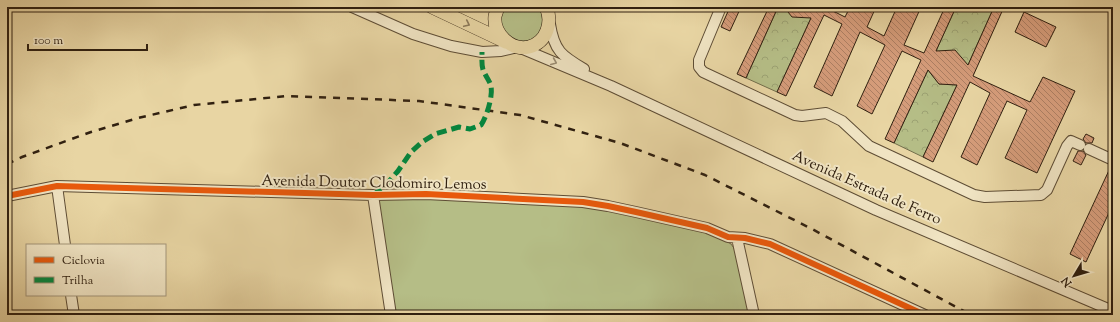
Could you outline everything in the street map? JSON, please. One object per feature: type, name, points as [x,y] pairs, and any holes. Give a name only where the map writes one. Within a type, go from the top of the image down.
[{"type":"main road","name":"Avenida Estrada de Ferro","points":[[432,7],[509,47],[529,46],[539,42],[546,34],[549,13]]},
{"type":"main road","points":[[498,7],[495,16],[496,26],[500,36],[509,47]]},
{"type":"street","points":[[352,7],[413,34],[451,46],[482,52],[509,47]]},
{"type":"street","points":[[721,7],[699,60],[699,67],[703,72],[795,115],[802,116],[826,113],[842,121],[869,146],[974,195],[985,197],[1041,195],[1047,190],[1067,146],[1072,141],[1113,160]]},
{"type":"street","name":"Avenida Estrada de Ferro","points":[[549,13],[552,38],[559,51],[570,61],[611,86]]},
{"type":"street","name":"Avenida Estrada de Ferro","points":[[509,47],[611,86],[876,210],[1113,311]]},
{"type":"street","points":[[57,186],[65,244]]},
{"type":"street","name":"Avenida Doutor Clodomiro Lemos","points":[[7,196],[57,186],[373,195],[426,194],[583,202],[608,206],[707,228],[728,237],[745,238],[770,244],[925,315]]},
{"type":"street","points":[[373,195],[391,315]]},
{"type":"street","points":[[738,238],[754,315]]},
{"type":"street","points":[[71,296],[74,315]]},
{"type":"green space","points":[[504,7],[539,7],[542,25],[538,35],[529,40],[522,41],[509,37],[503,30],[500,21],[500,16]]},
{"type":"green space","points":[[778,7],[784,7],[811,18],[777,92],[746,78]]},
{"type":"green space","points":[[956,7],[994,7],[968,65],[936,51]]},
{"type":"green space","points":[[928,70],[939,84],[957,85],[923,157],[894,143]]},
{"type":"green space","points":[[425,197],[604,207],[715,235],[731,244],[736,251],[749,315],[394,315],[377,198]]},
{"type":"building","points":[[730,7],[741,7],[730,31],[721,27]]},
{"type":"building","points":[[769,7],[778,7],[746,78],[737,74]]},
{"type":"building","points":[[784,7],[825,7],[845,17],[850,7],[876,7],[867,27],[884,36],[897,7],[921,7],[904,45],[924,53],[945,7],[956,7],[936,51],[955,50],[968,65],[994,7],[1004,7],[973,76],[1030,102],[1043,77],[1075,91],[1037,173],[1005,158],[1027,110],[1007,101],[977,165],[961,157],[990,93],[970,82],[933,162],[923,157],[957,85],[939,84],[928,70],[894,143],[885,139],[921,60],[902,51],[872,114],[857,106],[885,45],[860,32],[832,96],[814,87],[842,24],[824,15],[786,96],[777,92],[811,18],[792,17]]},
{"type":"building","points":[[1024,12],[1056,27],[1046,47],[1015,32]]},
{"type":"building","points":[[1086,134],[1094,138],[1092,143],[1086,143],[1083,139]]},
{"type":"building","points":[[1078,151],[1083,151],[1086,155],[1081,165],[1073,161]]},
{"type":"building","points":[[1111,166],[1113,166],[1113,204],[1086,262],[1070,254]]},
{"type":"railway","points":[[7,164],[22,157],[91,132],[138,118],[194,105],[287,96],[419,101],[520,115],[620,143],[705,175],[812,229],[971,315]]},
{"type":"marked path","points":[[373,195],[386,185],[411,152],[422,142],[435,134],[459,127],[470,129],[481,125],[489,106],[491,95],[491,84],[483,69],[482,52]]},
{"type":"cycle path","points":[[7,196],[57,186],[373,195],[426,194],[583,202],[608,206],[707,228],[728,237],[745,238],[770,244],[925,315]]}]
